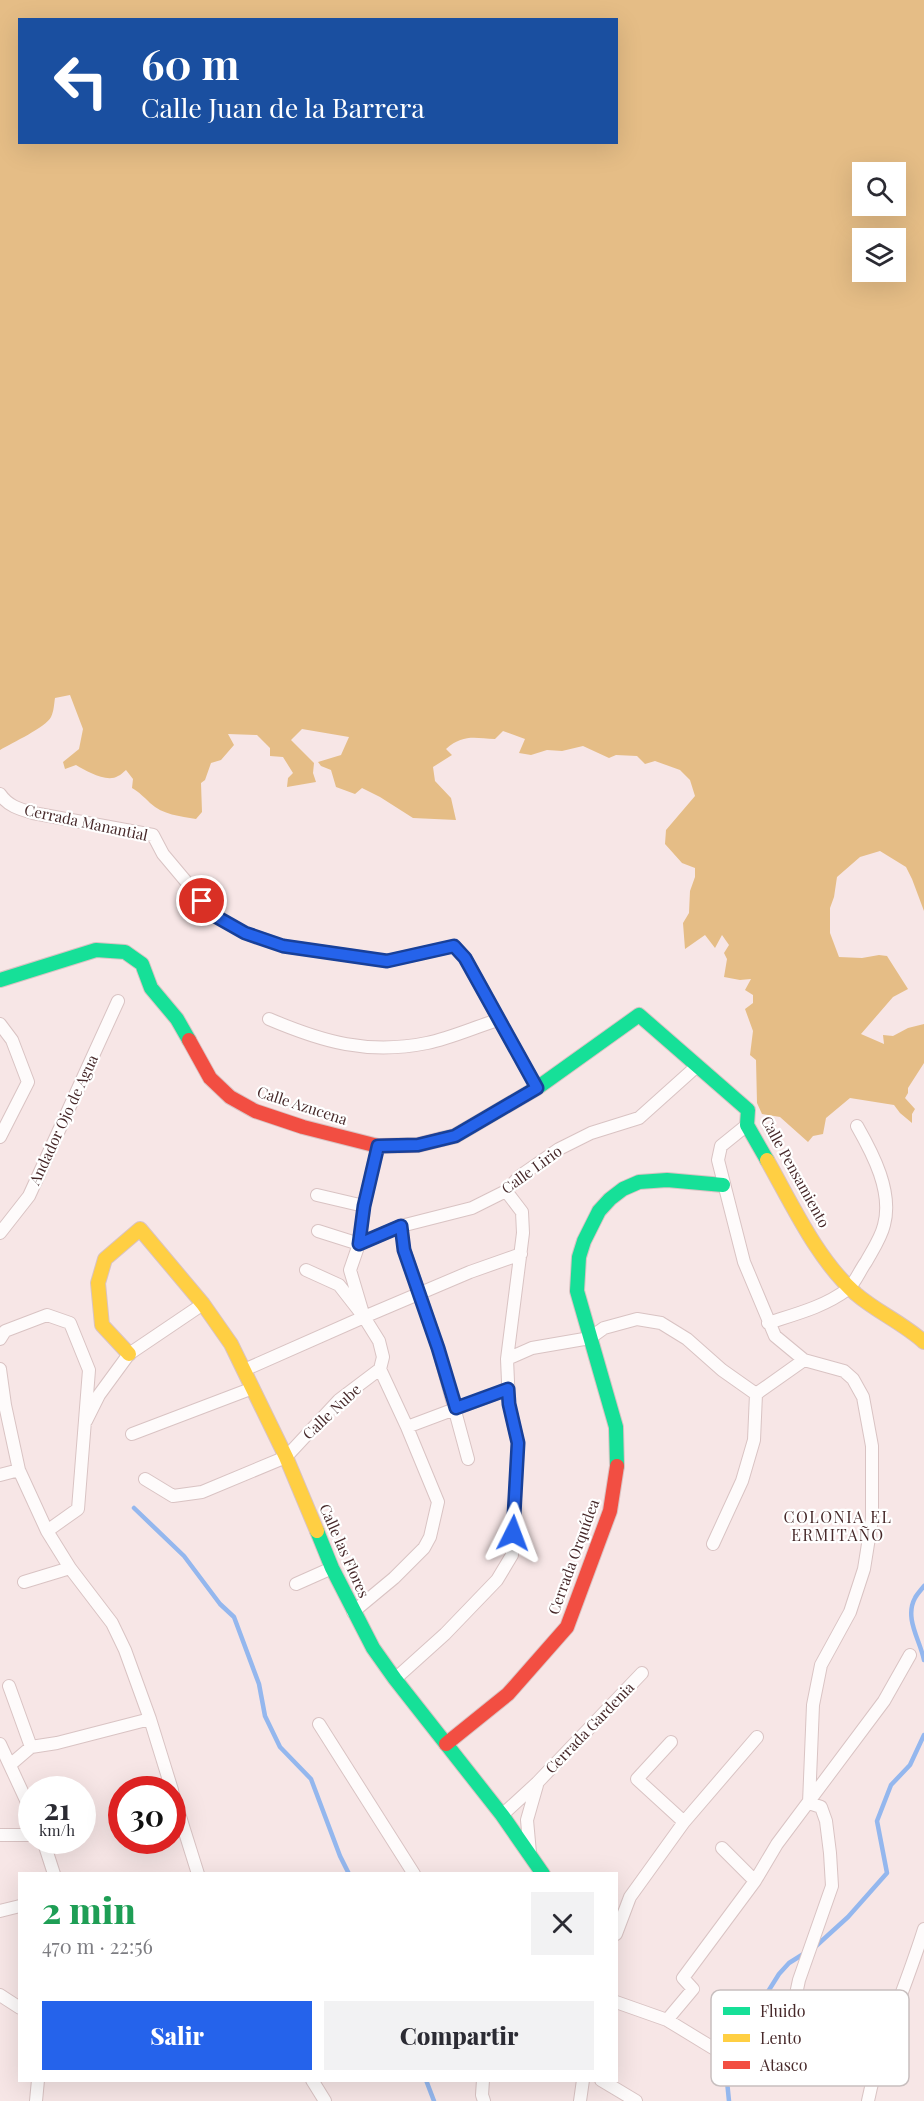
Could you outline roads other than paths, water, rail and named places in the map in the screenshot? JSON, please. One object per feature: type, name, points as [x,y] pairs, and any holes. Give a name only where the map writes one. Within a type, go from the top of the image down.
[{"type":"street","name":"Cerrada Manantial","points":[[0,794],[4,801],[15,808],[33,813],[153,835],[163,854],[215,916],[245,933],[274,943],[387,961],[454,946],[465,958],[498,1020]]},
{"type":"street","name":"Calle Azucena","points":[[0,980],[96,950],[125,952],[142,964],[151,988],[177,1019],[210,1078],[230,1097],[255,1111],[303,1127],[378,1146],[418,1145],[455,1136],[537,1088],[639,1015]]},
{"type":"street","name":"Andador Ojo de Agua","points":[[0,1233],[28,1196],[118,1001]]},
{"type":"street","name":"Calle Pensamiento","points":[[639,1015],[748,1110],[747,1125],[802,1222],[850,1288],[863,1300],[923,1338]]},
{"type":"street","points":[[268,1019],[306,1035],[337,1044],[364,1048],[394,1047],[428,1042],[498,1020],[537,1088]]},
{"type":"street","points":[[0,1023],[12,1040],[28,1082],[0,1137]]},
{"type":"street","name":"Calle Lirio","points":[[359,1244],[401,1226],[472,1208],[506,1191],[520,1176],[559,1149],[591,1133],[639,1118],[697,1066]]},
{"type":"street","points":[[747,1125],[721,1146],[718,1160],[744,1262],[775,1336],[804,1360],[844,1371],[854,1379],[863,1397],[872,1446],[872,1519],[864,1569],[850,1612],[821,1665],[813,1705],[809,1803]]},
{"type":"street","points":[[768,1323],[814,1309],[850,1288],[873,1251],[885,1225],[885,1200],[880,1175],[875,1159],[857,1126]]},
{"type":"street","points":[[364,1317],[350,1270],[359,1244],[364,1206],[378,1146]]},
{"type":"street","name":"Cerrada Orquídea","points":[[446,1744],[508,1694],[567,1627],[610,1511],[617,1467],[616,1427],[577,1291],[576,1269],[590,1222],[608,1199],[641,1181],[723,1185]]},
{"type":"street","points":[[395,1679],[445,1634],[497,1580],[512,1555],[518,1443],[509,1404],[507,1359],[521,1254],[522,1212],[506,1191]]},
{"type":"street","points":[[317,1195],[364,1206]]},
{"type":"street","points":[[401,1226],[404,1250],[438,1348],[468,1459]]},
{"type":"street","name":"Calle las Flores","points":[[129,1354],[102,1325],[98,1283],[105,1260],[140,1229],[203,1304],[231,1344],[286,1457],[332,1568],[353,1612],[374,1648],[395,1679],[502,1815],[542,1872]]},
{"type":"street","points":[[318,1231],[359,1244]]},
{"type":"street","points":[[244,1370],[470,1272],[521,1254]]},
{"type":"street","points":[[306,1270],[339,1286],[364,1317],[379,1341],[383,1357],[380,1369],[438,1502],[430,1537],[424,1548],[394,1578],[353,1612]]},
{"type":"street","points":[[83,1428],[99,1395],[129,1354],[203,1304]]},
{"type":"street","points":[[0,1339],[5,1331],[47,1315],[70,1323],[89,1370],[78,1509],[47,1532]]},
{"type":"street","points":[[507,1359],[532,1348],[590,1338],[604,1328],[637,1319],[661,1323],[687,1339],[722,1370],[756,1394]]},
{"type":"street","points":[[756,1394],[804,1360]]},
{"type":"street","points":[[0,1369],[19,1470],[47,1532],[70,1568],[112,1623],[125,1650],[168,1776]]},
{"type":"street","name":"Calle Nube","points":[[286,1457],[339,1401],[380,1369]]},
{"type":"street","points":[[132,1434],[253,1388]]},
{"type":"street","points":[[407,1427],[508,1389]]},
{"type":"street","points":[[713,1544],[742,1481],[754,1440],[756,1394]]},
{"type":"street","points":[[145,1479],[173,1496],[202,1492],[286,1457]]},
{"type":"street","points":[[0,1475],[19,1470]]},
{"type":"street","points":[[24,1582],[70,1568]]},
{"type":"street","points":[[296,1584],[332,1568]]},
{"type":"street","points":[[667,2020],[693,1989],[683,1978],[754,1881],[777,1844],[884,1701],[910,1655]]},
{"type":"street","name":"Cerrada Gardenia","points":[[502,1815],[537,1783],[642,1673]]},
{"type":"street","points":[[9,1686],[31,1747]]},
{"type":"street","points":[[10,1765],[31,1747],[57,1743],[150,1719]]},
{"type":"street","points":[[319,1724],[413,1872]]},
{"type":"street","points":[[618,1929],[630,1898],[684,1822],[757,1737]]},
{"type":"street","points":[[671,1742],[637,1779],[684,1822]]},
{"type":"street","points":[[0,1744],[18,1782]]},
{"type":"street","name":"Cerrada Gardenia","points":[[535,1872],[529,1852],[527,1820],[537,1783]]},
{"type":"street","points":[[798,1990],[832,1886],[826,1821],[821,1807],[809,1803]]},
{"type":"street","points":[[0,1835],[18,1835]]},
{"type":"street","points":[[186,1838],[196,1872]]},
{"type":"street","points":[[722,1848],[754,1881]]},
{"type":"street","points":[[48,1854],[53,1872]]},
{"type":"street","points":[[0,1911],[18,1906]]},
{"type":"street","points":[[904,1990],[924,1929]]},
{"type":"street","points":[[0,1995],[18,2006]]},
{"type":"street","points":[[618,2003],[667,2020],[711,2046]]},
{"type":"street","points":[[36,2101],[38,2082]]},
{"type":"street","points":[[313,2082],[325,2101]]},
{"type":"street","points":[[483,2082],[484,2101]]},
{"type":"street","points":[[580,2101],[583,2082]]},
{"type":"street","points":[[604,2082],[636,2101]]},
{"type":"street","points":[[868,2101],[871,2086]]},
{"type":"waterway","points":[[134,1508],[184,1556],[220,1604],[234,1617],[259,1684],[265,1716],[280,1747],[311,1779],[348,1872]]},
{"type":"waterway","points":[[924,1586],[915,1598],[911,1613],[924,1660]]},
{"type":"waterway","points":[[815,1947],[848,1917],[887,1873],[877,1821],[891,1785],[910,1765],[924,1735]]},
{"type":"waterway","points":[[769,1990],[789,1963],[805,1953]]},
{"type":"waterway","points":[[427,2082],[434,2101]]},
{"type":"waterway","points":[[728,2086],[729,2101]]},
{"type":"district","name":"COLONIA EL ERMITAÑO","points":[[838,1526]]}]
